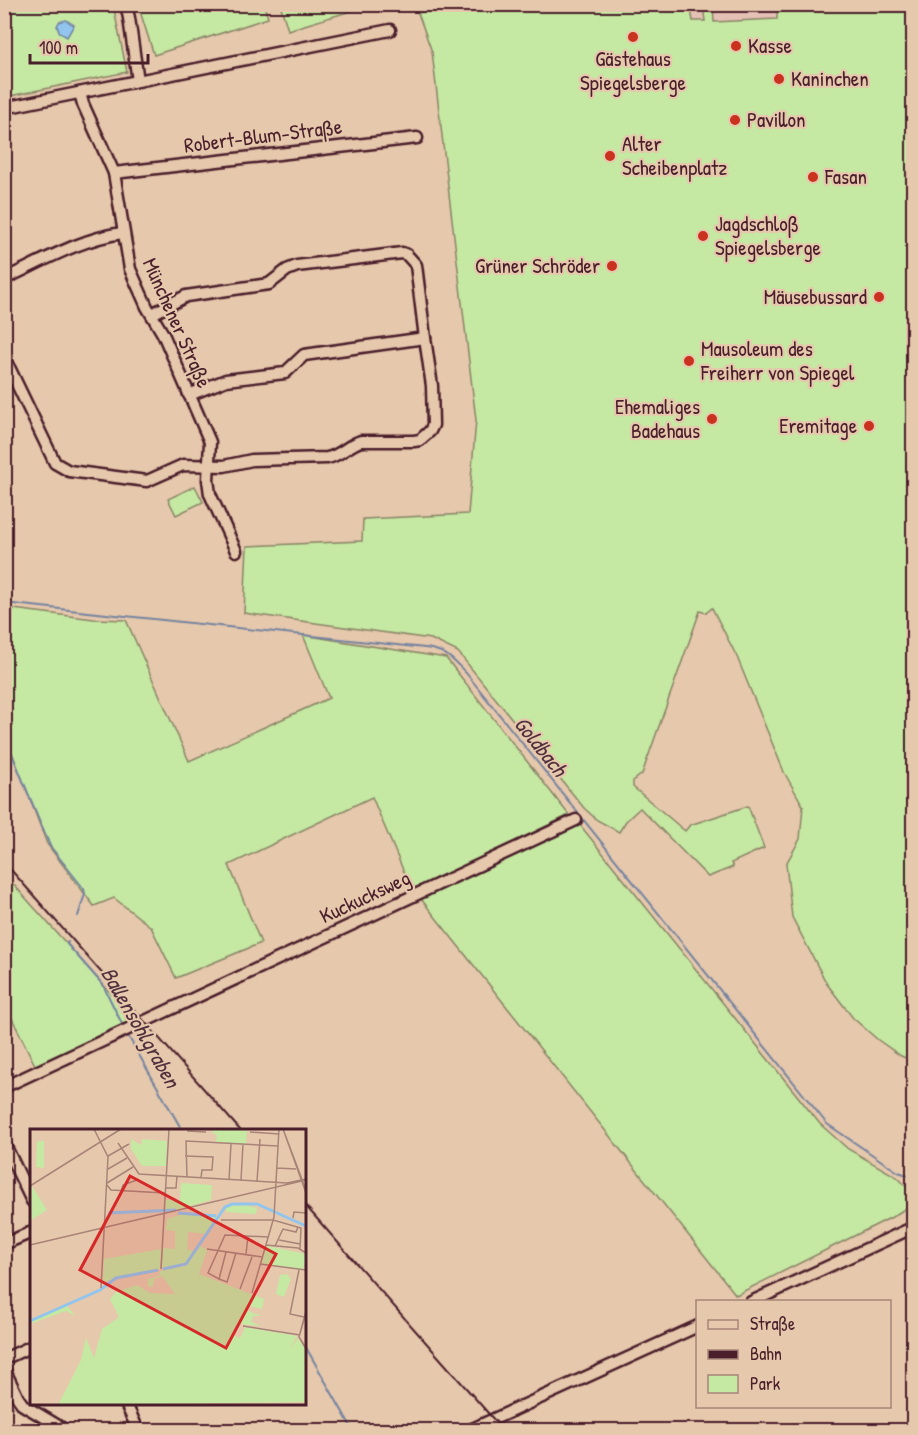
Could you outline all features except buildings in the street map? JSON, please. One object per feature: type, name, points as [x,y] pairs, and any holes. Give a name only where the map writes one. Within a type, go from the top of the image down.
[{"type":"street","points":[[126,4],[138,81]]},
{"type":"street","points":[[4,108],[390,30]]},
{"type":"street","name":"Münchener Straße","points":[[80,93],[114,173],[122,233],[130,269],[163,334],[210,442],[208,465],[210,494],[236,551]]},
{"type":"street","name":"Robert-Blum-Straße","points":[[114,173],[417,138]]},
{"type":"street","points":[[4,279],[86,241],[122,233]]},
{"type":"street","points":[[4,357],[50,454],[61,468],[147,481],[183,465],[224,466],[252,460],[334,457],[347,447],[361,441],[420,440],[433,425],[432,386],[416,265],[402,253],[297,266],[287,270],[269,284],[186,296],[152,314]]},
{"type":"street","points":[[189,394],[226,380],[285,373],[304,355],[425,338]]},
{"type":"street","name":"Kuckucksweg","points":[[4,1087],[576,820]]},
{"type":"street","points":[[4,1143],[30,1197]]},
{"type":"street","points":[[754,1300],[914,1227]]},
{"type":"street","points":[[4,1244],[30,1233]]},
{"type":"street","points":[[470,1431],[696,1327]]},
{"type":"street","points":[[4,1359],[30,1347]]},
{"type":"street","points":[[4,1369],[18,1398],[24,1405],[65,1431]]},
{"type":"street","points":[[126,1405],[138,1431]]},
{"type":"shaded area","points":[[621,5],[792,5],[792,8],[777,19],[713,22],[693,21]]},
{"type":"green space","points":[[280,4],[371,4],[371,5],[288,30]]},
{"type":"green space","points":[[462,4],[690,4],[693,21],[705,21],[703,5],[713,4],[714,22],[777,19],[777,9],[792,8],[792,5],[913,5],[913,1061],[901,1056],[878,1040],[853,1018],[827,984],[792,917],[786,864],[800,839],[803,806],[784,772],[737,657],[712,608],[706,613],[700,611],[642,774],[633,781],[633,787],[685,831],[690,825],[748,806],[764,848],[731,863],[733,867],[708,877],[640,808],[626,821],[619,832],[597,820],[584,808],[458,652],[431,639],[244,613],[247,546],[362,541],[363,519],[468,514],[476,420],[432,52],[418,13]]},
{"type":"green space","points":[[5,5],[113,5],[127,72],[5,97]]},
{"type":"green space","points":[[138,5],[264,5],[268,18],[154,55]]},
{"type":"green space","points":[[195,486],[203,502],[176,515],[168,499]]},
{"type":"green space","points":[[5,608],[94,619],[126,620],[189,761],[329,698],[303,635],[446,658],[569,815],[412,891],[372,797],[229,865],[261,943],[176,978],[151,927],[114,898],[94,906],[47,844],[5,734]]},
{"type":"green space","points":[[580,825],[820,1124],[848,1149],[897,1177],[910,1190],[911,1205],[892,1217],[736,1295],[421,899]]},
{"type":"green space","points":[[5,875],[134,1019],[36,1067],[5,1004]]},
{"type":"water","points":[[66,20],[74,25],[67,37],[60,33],[57,26],[59,22]]},
{"type":"waterway","name":"Goldbach","points":[[4,603],[425,648],[448,656],[466,673],[827,1124],[898,1172],[914,1177]]},
{"type":"waterway","name":"Ballensohlgraben","points":[[4,735],[50,846],[84,889],[85,894],[78,916]]},
{"type":"waterway","name":"Ballensohlgraben","points":[[68,942],[67,944],[103,985],[123,1026]]},
{"type":"waterway","name":"Ballensohlgraben","points":[[127,1034],[181,1129]]},
{"type":"waterway","name":"Ballensohlgraben","points":[[306,1348],[353,1430]]},
{"type":"railway","points":[[4,862],[239,1129]]},
{"type":"railway","points":[[306,1206],[503,1430]]},
{"type":"place","name":"Gästehaus Spiegelsberge","points":[[633,37]]},
{"type":"place","name":"Kasse","points":[[736,46]]},
{"type":"place","name":"Kaninchen","points":[[779,79]]},
{"type":"place","name":"Pavillon","points":[[735,120]]},
{"type":"place","name":"Alter Scheibenplatz","points":[[610,156]]},
{"type":"place","name":"Fasan","points":[[813,177]]},
{"type":"place","name":"Jagdschloß Spiegelsberge","points":[[703,236]]},
{"type":"place","name":"Grüner Schröder","points":[[612,266]]},
{"type":"place","name":"Mäusebussard","points":[[879,297]]},
{"type":"place","name":"Mausoleum des Freiherr von Spiegel","points":[[689,361]]},
{"type":"place","name":"Ehemaliges Badehaus","points":[[712,419]]},
{"type":"place","name":"Eremitage","points":[[869,426]]}]
